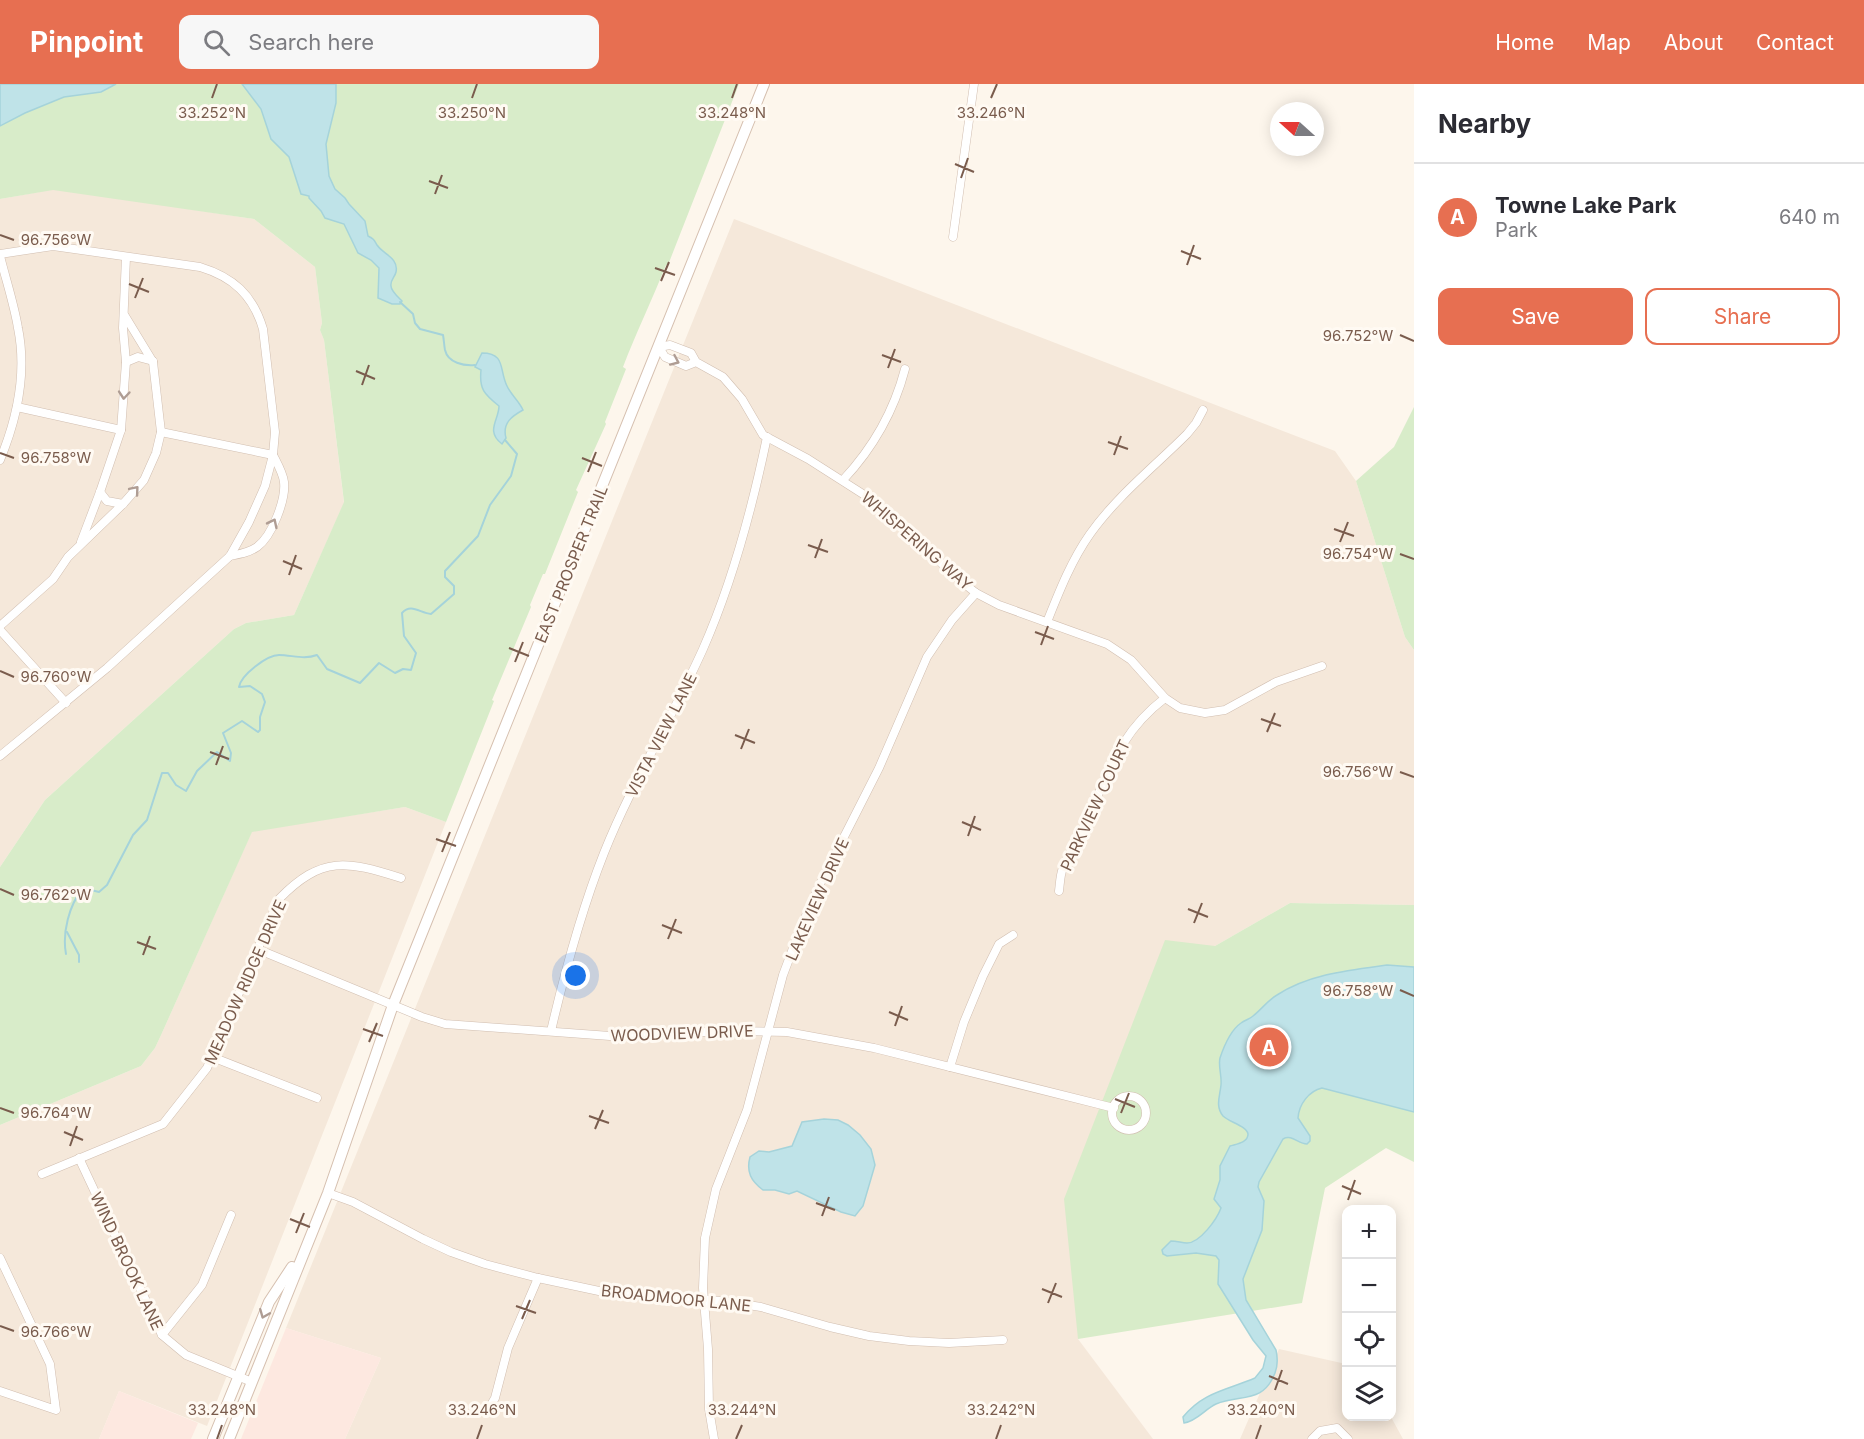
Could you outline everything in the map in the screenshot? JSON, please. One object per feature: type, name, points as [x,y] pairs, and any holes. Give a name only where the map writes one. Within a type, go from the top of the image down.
[{"type":"main road","name":"EAST PROSPER TRAIL","points":[[229,1439],[328,1193],[393,1005],[764,84]]},
{"type":"main road","name":"EAST PROSPER TRAIL","points":[[213,1439],[269,1302],[305,1246]]},
{"type":"street","points":[[953,237],[974,84]]},
{"type":"street","points":[[0,460],[17,407],[21,369],[19,330],[0,255],[53,246],[200,267],[219,273],[236,285],[248,297],[258,313],[263,329],[275,432],[273,455],[265,486],[230,556],[167,615],[66,703],[0,756]]},
{"type":"street","points":[[79,546],[121,430],[126,362],[123,328],[126,257]]},
{"type":"street","points":[[66,703],[0,628],[53,579],[79,546],[123,504],[144,480],[156,453],[161,432],[153,362],[125,316]]},
{"type":"street","name":"WHISPERING WAY","points":[[696,362],[686,366],[665,357],[659,347],[670,345],[691,353],[696,362],[716,372],[732,385],[760,431],[767,437],[843,480],[903,526],[976,593],[999,605],[1095,639],[1121,652],[1143,672],[1165,698],[1188,711],[1215,713],[1234,706],[1276,682],[1322,666]]},
{"type":"street","points":[[126,362],[138,357],[153,362]]},
{"type":"street","points":[[843,480],[860,461],[883,426],[905,369]]},
{"type":"street","points":[[17,407],[121,430]]},
{"type":"street","points":[[1047,622],[1077,554],[1095,528],[1148,470],[1187,434],[1203,410]]},
{"type":"street","points":[[161,432],[273,455]]},
{"type":"street","name":"VISTA VIEW LANE","points":[[551,1032],[575,938],[604,853],[622,811],[690,677],[731,577],[749,516],[767,437]]},
{"type":"street","points":[[230,556],[246,553],[259,545],[274,523],[283,497],[284,480],[273,455]]},
{"type":"street","points":[[100,492],[107,501],[123,504]]},
{"type":"street","name":"LAKEVIEW DRIVE","points":[[714,1439],[703,1299],[704,1246],[712,1205],[724,1166],[747,1110],[783,975],[819,886],[879,768],[916,679],[937,640],[976,593]]},
{"type":"street","name":"PARKVIEW COURT","points":[[1059,891],[1062,870],[1115,755],[1131,730],[1165,698]]},
{"type":"street","name":"MEADOW RIDGE DRIVE","points":[[42,1174],[163,1124],[207,1068],[279,899],[297,881],[320,868],[343,866],[366,867],[401,878]]},
{"type":"street","points":[[950,1067],[964,1022],[983,976],[999,944],[1013,935]]},
{"type":"street","name":"WOODVIEW DRIVE","points":[[257,949],[422,1017],[445,1024],[619,1036],[767,1031],[831,1039],[1114,1108]]},
{"type":"street","points":[[212,1057],[317,1098]]},
{"type":"street","points":[[1133,1097],[1143,1104],[1146,1111],[1145,1118],[1136,1129],[1123,1129],[1114,1120],[1114,1108],[1121,1099],[1133,1097]]},
{"type":"street","name":"WIND BROOK LANE","points":[[79,1158],[162,1335],[186,1355],[252,1382]]},
{"type":"street","name":"BROADMOOR LANE","points":[[328,1193],[353,1202],[451,1252],[484,1264],[538,1278],[613,1294],[703,1299],[761,1307],[869,1336],[949,1343],[1003,1340]]},
{"type":"street","points":[[162,1335],[202,1285],[231,1215]]},
{"type":"street","points":[[0,1258],[50,1364],[56,1410],[0,1391]]},
{"type":"street","points":[[488,1410],[495,1398],[508,1348],[538,1278]]},
{"type":"street","points":[[1312,1439],[1320,1431],[1337,1428],[1348,1439]]},
{"type":"shaded area","points":[[51,188],[254,219],[315,267],[322,323],[320,330],[324,340],[344,503],[294,615],[246,623],[234,629],[45,800],[0,867],[0,199]]},
{"type":"shaded area","points":[[734,219],[1335,451],[1356,481],[1405,637],[1414,650],[1414,905],[1290,903],[1215,946],[1078,1339],[1153,1439],[345,1439],[381,1358],[286,1328]]},
{"type":"shaded area","points":[[405,807],[446,822],[207,1426],[119,1391],[99,1439],[0,1439],[0,1125],[141,1066],[155,1048],[252,831]]},
{"type":"shaded area","points":[[286,1328],[381,1358],[345,1439],[241,1439]]},
{"type":"shaded area","points":[[1279,1349],[1342,1363],[1342,1421],[1393,1421],[1403,1439],[1240,1439]]},
{"type":"shaded area","points":[[119,1391],[198,1423],[191,1439],[99,1439]]},
{"type":"green space","points":[[0,84],[739,84],[668,265],[666,265],[628,354],[623,367],[626,369],[606,424],[576,490],[578,492],[492,700],[494,701],[446,822],[405,807],[252,832],[155,1048],[141,1066],[0,1125],[0,867],[45,800],[234,629],[246,623],[294,615],[344,502],[324,340],[320,330],[322,323],[315,267],[254,219],[53,190],[0,199]]},
{"type":"green space","points":[[1414,407],[1414,650],[1405,637],[1356,481],[1394,447]]},
{"type":"green space","points":[[1290,903],[1414,905],[1414,1162],[1386,1148],[1325,1188],[1302,1303],[1078,1339],[1064,1199],[1165,940],[1215,946]]},
{"type":"water","points":[[0,84],[116,84],[101,92],[64,97],[0,126]]},
{"type":"water","points":[[242,84],[336,84],[336,103],[326,144],[329,176],[335,189],[365,221],[368,236],[395,263],[396,272],[391,286],[393,292],[402,301],[400,304],[392,304],[378,298],[379,268],[371,260],[358,253],[344,224],[325,218],[309,196],[301,194],[289,157],[271,139],[261,109]]},
{"type":"water","points":[[482,353],[490,354],[498,359],[507,386],[523,410],[507,424],[506,438],[502,444],[494,435],[499,406],[484,391],[481,370],[475,367]]},
{"type":"water","points":[[1387,965],[1414,967],[1414,1112],[1322,1088],[1313,1092],[1306,1099],[1300,1108],[1298,1118],[1310,1136],[1310,1141],[1307,1144],[1292,1138],[1283,1139],[1259,1182],[1258,1187],[1264,1201],[1262,1230],[1243,1279],[1246,1300],[1276,1350],[1275,1373],[1270,1383],[1258,1394],[1216,1404],[1193,1420],[1184,1423],[1183,1417],[1199,1402],[1255,1378],[1263,1368],[1266,1356],[1253,1340],[1218,1284],[1219,1260],[1216,1256],[1196,1253],[1167,1256],[1162,1250],[1171,1241],[1192,1242],[1212,1224],[1221,1208],[1214,1199],[1220,1180],[1220,1166],[1230,1146],[1241,1143],[1248,1134],[1245,1129],[1223,1116],[1219,1108],[1220,1058],[1224,1048],[1237,1026],[1289,988],[1330,974]]},
{"type":"water","points":[[838,1120],[848,1125],[871,1149],[875,1165],[863,1206],[855,1216],[841,1212],[797,1191],[789,1194],[775,1190],[763,1190],[755,1183],[749,1172],[750,1157],[759,1151],[769,1152],[792,1146],[802,1122]]},
{"type":"waterway","points":[[400,302],[413,314],[415,323],[420,329],[443,335],[445,350],[449,358],[461,364],[475,365]]},
{"type":"waterway","points":[[66,954],[66,928],[70,911],[78,895],[83,888],[99,892],[107,885],[133,835],[147,820],[162,773],[168,773],[176,785],[186,791],[197,771],[217,752],[230,761],[231,753],[223,733],[242,721],[258,732],[260,730],[260,717],[265,702],[262,694],[250,686],[239,687],[244,677],[255,666],[268,658],[279,655],[298,657],[317,655],[327,669],[360,683],[379,663],[395,673],[403,669],[411,670],[416,653],[404,636],[402,613],[412,609],[431,614],[454,594],[454,586],[445,577],[445,571],[478,536],[490,505],[511,476],[517,454],[505,440]]},
{"type":"waterway","points":[[67,932],[79,955],[79,962]]},
{"type":"place","name":"Towne Lake Park","points":[[1269,1047]]}]
